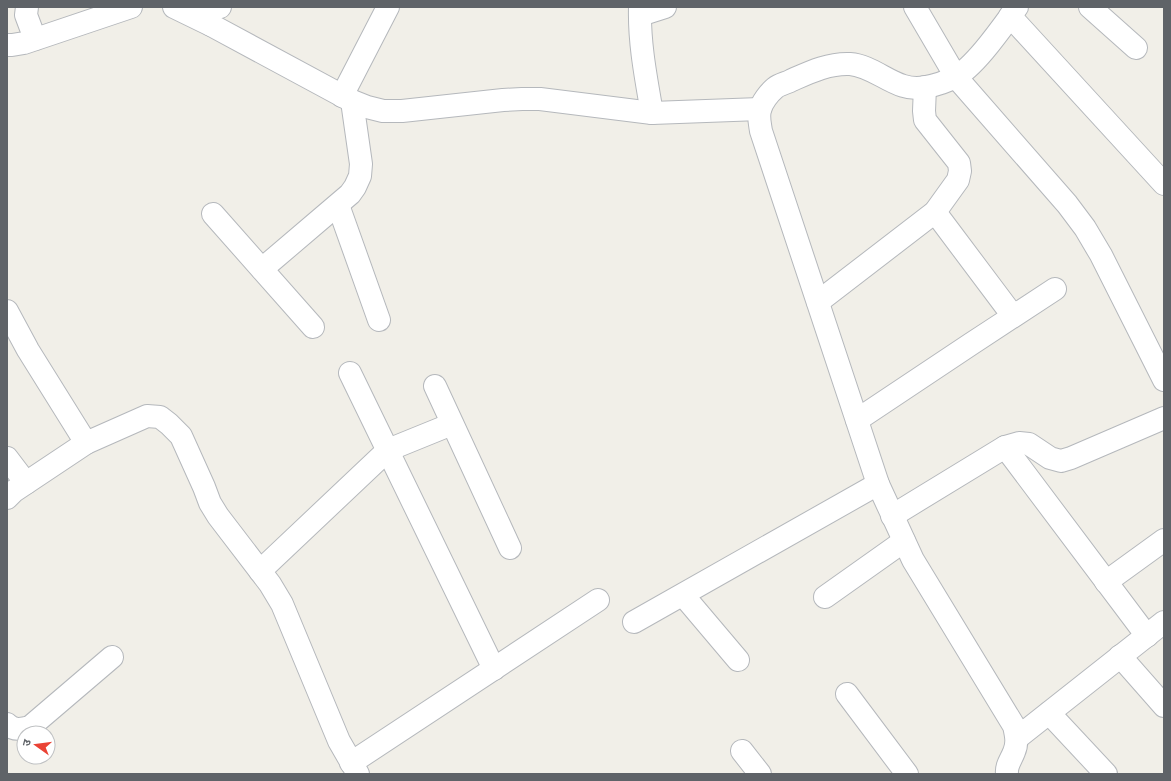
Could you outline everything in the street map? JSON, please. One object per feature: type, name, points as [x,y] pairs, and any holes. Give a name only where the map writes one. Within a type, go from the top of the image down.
[{"type":"street","points":[[27,7],[26,15],[35,39]]},
{"type":"street","points":[[7,45],[35,39],[131,7]]},
{"type":"street","points":[[174,7],[211,12],[347,99],[367,107],[383,111],[402,111],[503,100],[540,99],[652,113],[760,109]]},
{"type":"street","points":[[262,269],[338,205],[355,187],[360,176],[361,164],[347,99],[388,7]]},
{"type":"street","points":[[652,113],[642,54],[640,11],[665,7]]},
{"type":"street","points":[[915,7],[956,77],[1067,204],[1085,228],[1102,255],[1164,380]]},
{"type":"street","points":[[1090,7],[1136,48]]},
{"type":"street","points":[[1002,772],[1015,751],[1017,738],[1014,726],[913,560],[878,484],[761,131],[759,116],[760,109],[766,98],[775,88],[818,69],[835,65],[849,64],[862,66],[899,85],[912,89],[924,88],[956,77],[984,50],[1014,11],[1164,184]]},
{"type":"street","points":[[818,302],[935,212],[958,180],[960,171],[959,162],[926,120],[924,111],[924,88]]},
{"type":"street","points":[[338,205],[379,320]]},
{"type":"street","points":[[935,212],[1013,316]]},
{"type":"street","points":[[213,214],[313,327]]},
{"type":"street","points":[[857,420],[1055,289]]},
{"type":"street","points":[[7,311],[28,350],[86,443]]},
{"type":"street","points":[[350,373],[494,669]]},
{"type":"street","points":[[435,386],[510,548]]},
{"type":"street","points":[[7,498],[14,491],[86,443],[147,416],[160,417],[181,436],[210,503],[218,516],[270,584],[282,604],[326,712],[339,741],[355,768],[494,669],[598,600]]},
{"type":"street","points":[[892,516],[1004,447],[1019,442],[1029,444],[1050,458],[1061,461],[1162,423]]},
{"type":"street","points":[[260,571],[388,450],[452,424]]},
{"type":"street","points":[[1004,447],[1147,636]]},
{"type":"street","points":[[7,458],[26,483]]},
{"type":"street","points":[[634,622],[878,484]]},
{"type":"street","points":[[1106,582],[1164,540]]},
{"type":"street","points":[[825,597],[904,541]]},
{"type":"street","points":[[683,595],[738,660]]},
{"type":"street","points":[[1017,738],[1164,622]]},
{"type":"street","points":[[1120,656],[1164,706]]},
{"type":"street","points":[[8,726],[19,729],[30,727],[112,657]]},
{"type":"street","points":[[847,694],[907,774]]},
{"type":"street","points":[[1049,713],[1106,774]]},
{"type":"street","points":[[742,751],[760,774]]}]
